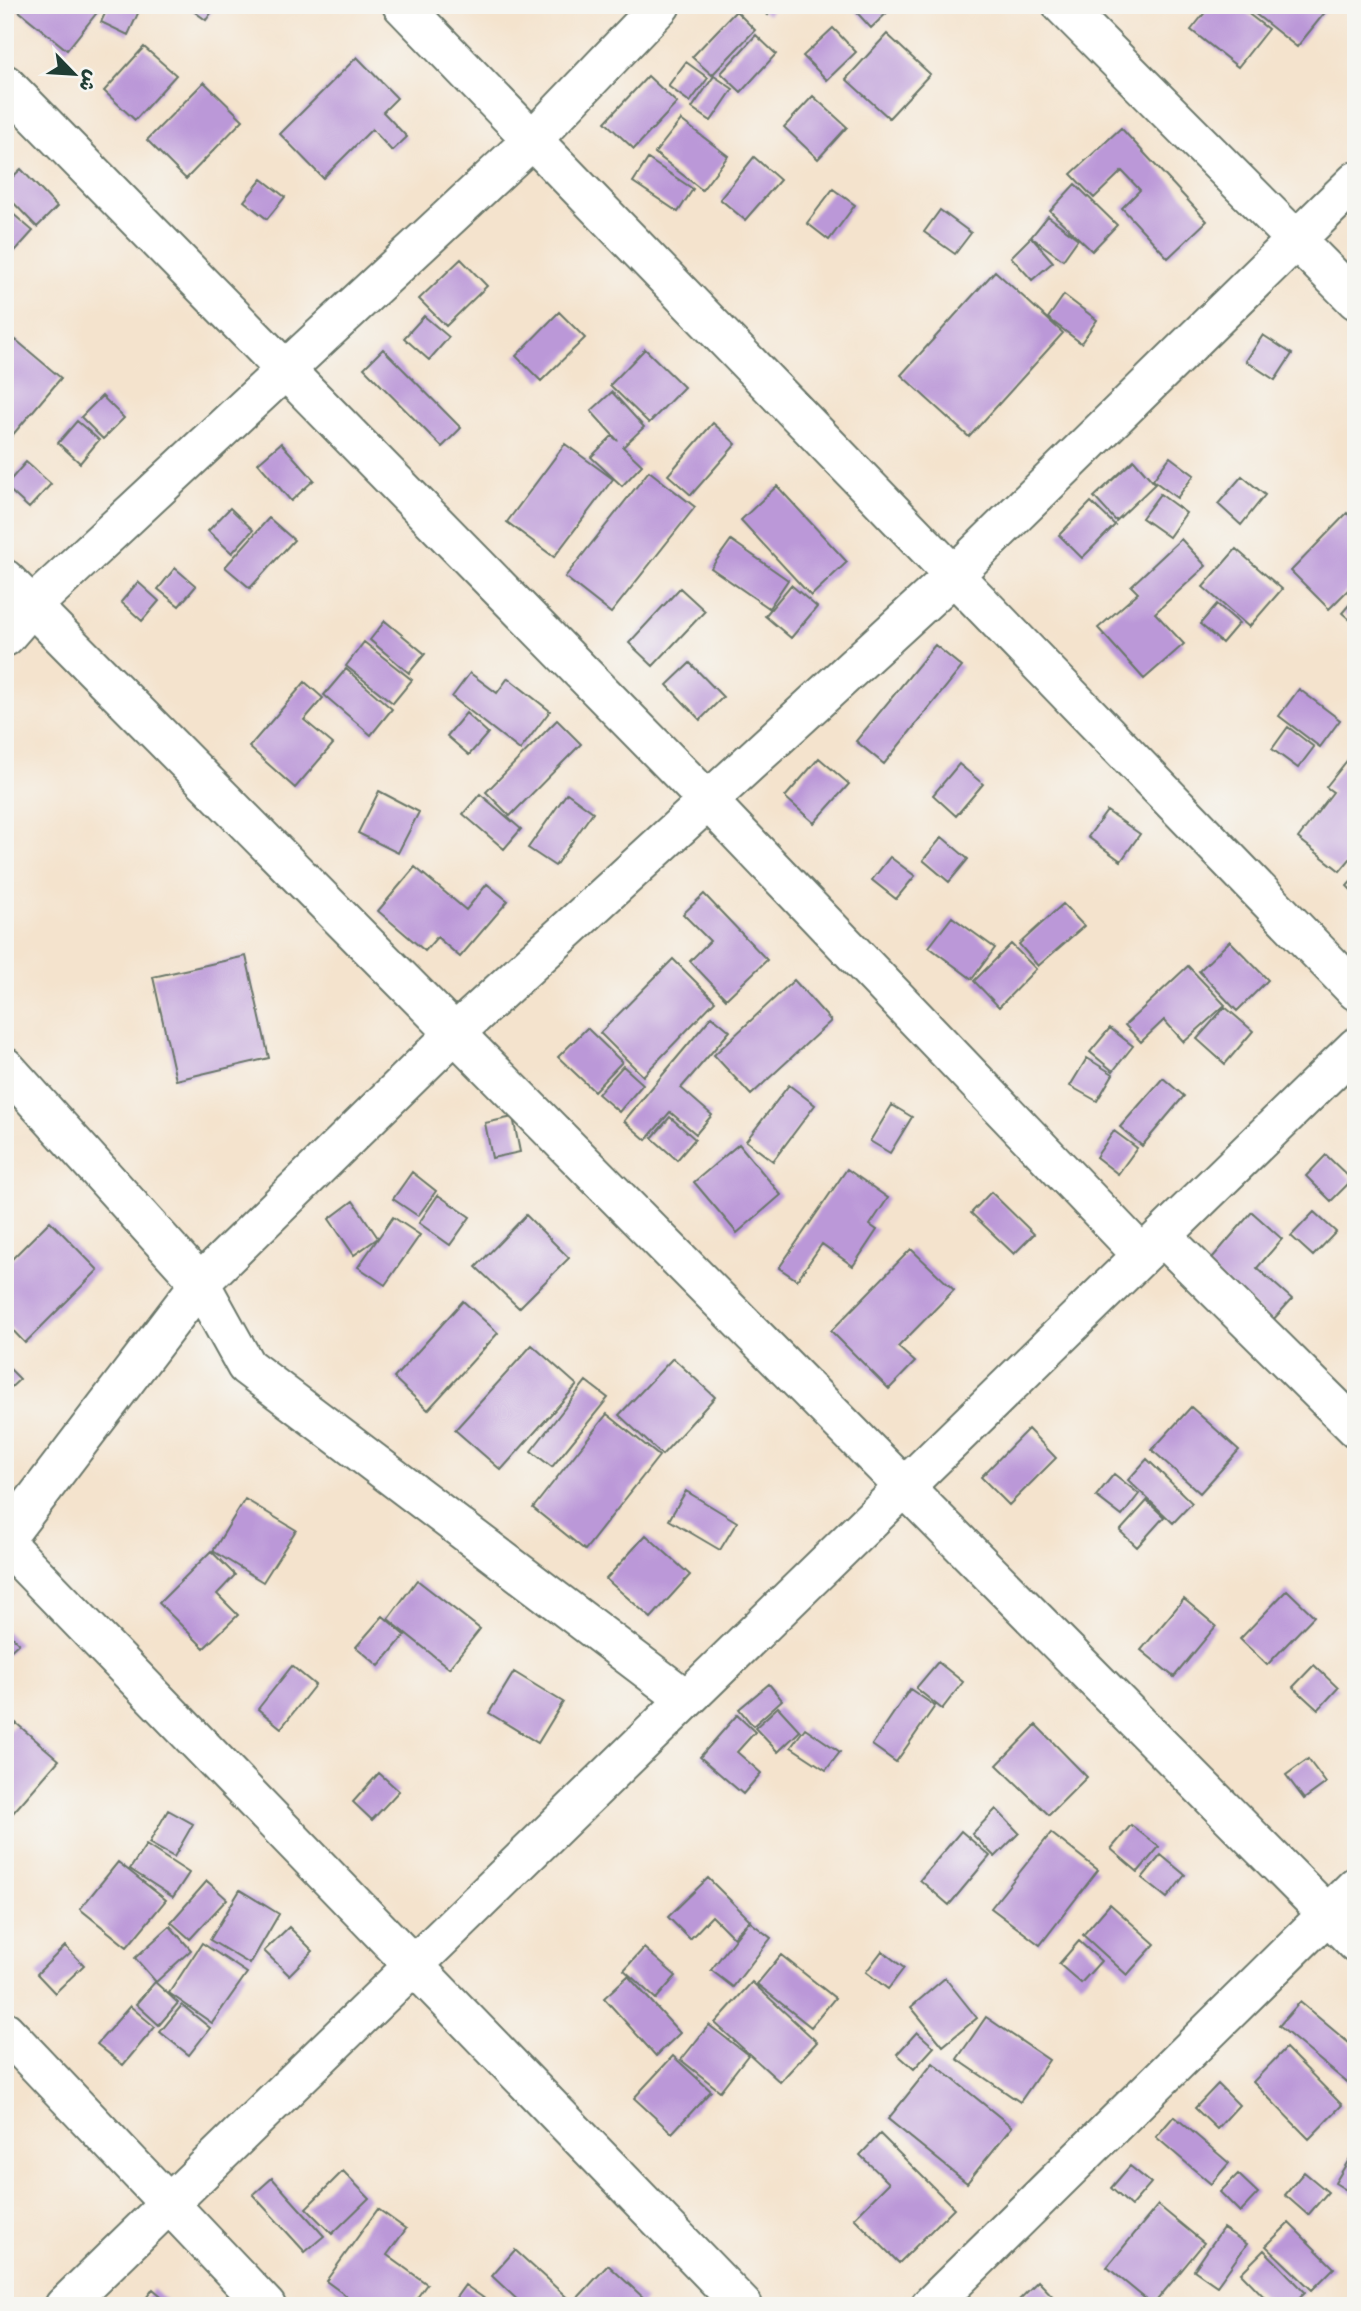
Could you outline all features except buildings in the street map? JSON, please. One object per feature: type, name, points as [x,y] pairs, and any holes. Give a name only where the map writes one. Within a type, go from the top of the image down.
[{"type":"street","points":[[402,5],[1356,991]]},
{"type":"street","points":[[5,637],[32,606],[532,140],[661,5]]},
{"type":"street","points":[[1062,5],[1356,300]]},
{"type":"street","points":[[5,84],[708,801],[1152,1245],[1356,1428]]},
{"type":"street","points":[[743,2306],[5,1541],[200,1283],[455,1033],[954,575],[1356,181]]},
{"type":"street","points":[[5,579],[1356,1943]]},
{"type":"street","points":[[64,2306],[1356,1047]]},
{"type":"street","points":[[5,1067],[200,1283],[246,1366],[686,1699]]},
{"type":"street","points":[[930,2306],[1356,1886]]},
{"type":"street","points":[[5,2031],[266,2306]]}]
